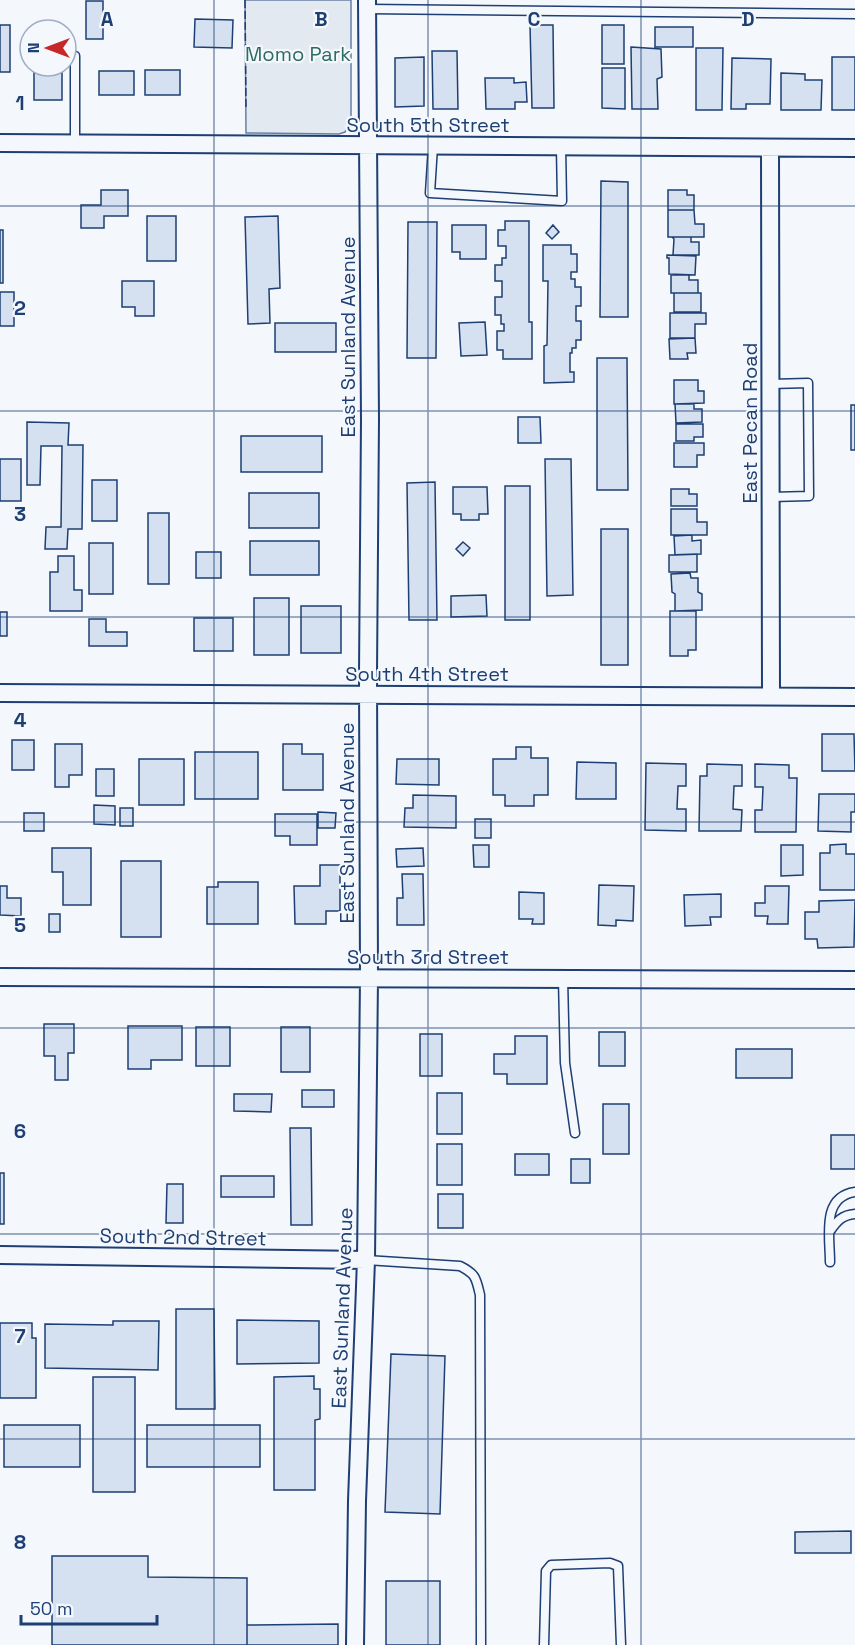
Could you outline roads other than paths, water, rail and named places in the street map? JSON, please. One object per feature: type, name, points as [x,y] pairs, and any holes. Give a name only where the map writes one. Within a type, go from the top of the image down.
[{"type":"street","name":"East Sunland Avenue","points":[[355,1645],[357,1501],[366,1260],[369,978],[368,4]]},
{"type":"street","name":"South 5th Street","points":[[0,143],[855,148]]},
{"type":"street","name":"East Pecan Road","points":[[770,149],[771,696]]},
{"type":"street","name":"South 4th Street","points":[[0,693],[855,697]]},
{"type":"street","name":"South 3rd Street","points":[[0,977],[855,980]]},
{"type":"street","name":"South 2nd Street","points":[[0,1255],[366,1260]]},
{"type":"lane","points":[[368,4],[855,14]]},
{"type":"lane","points":[[75,78],[75,144]]},
{"type":"lane","points":[[433,146],[430,193],[562,201],[561,147]]},
{"type":"lane","points":[[771,384],[808,383],[809,496],[771,496]]},
{"type":"lane","points":[[563,979],[565,1063],[575,1133]]},
{"type":"lane","points":[[830,1262],[831,1208],[837,1199],[855,1192]]},
{"type":"lane","points":[[830,1231],[838,1219],[855,1214]]},
{"type":"lane","points":[[366,1260],[460,1266],[473,1273],[476,1280],[480,1295],[481,1645]]},
{"type":"lane","points":[[544,1645],[546,1571],[551,1565],[610,1563],[618,1566],[621,1645]]},
{"type":"park label","name":"Momo Park","points":[[298,54]]}]
